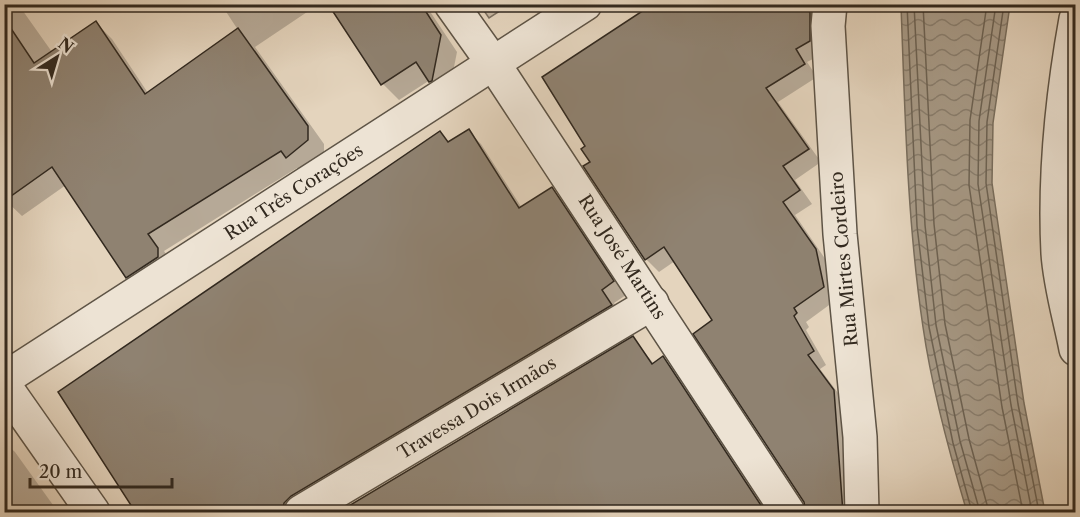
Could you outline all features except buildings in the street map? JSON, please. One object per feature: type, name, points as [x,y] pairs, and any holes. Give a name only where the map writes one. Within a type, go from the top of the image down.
[{"type":"street","name":"Rua José Martins","points":[[451,4],[493,63],[652,303],[788,513]]},
{"type":"street","name":"Rua Três Corações","points":[[4,380],[585,4]]},
{"type":"street","name":"Rua Mirtes Cordeiro","points":[[830,4],[828,26],[839,211],[860,437],[862,513]]},
{"type":"street","points":[[1076,20],[1063,92],[1057,168],[1058,255],[1076,349]]},
{"type":"street","name":"Travessa Dois Irmãos","points":[[301,513],[652,303]]},
{"type":"street","points":[[4,385],[93,513]]},
{"type":"green space","points":[[480,5],[509,5],[489,18]]},
{"type":"water","points":[[901,5],[1010,5],[993,123],[992,183],[1024,403],[1045,512],[967,512],[954,467],[931,374],[913,247]]}]
